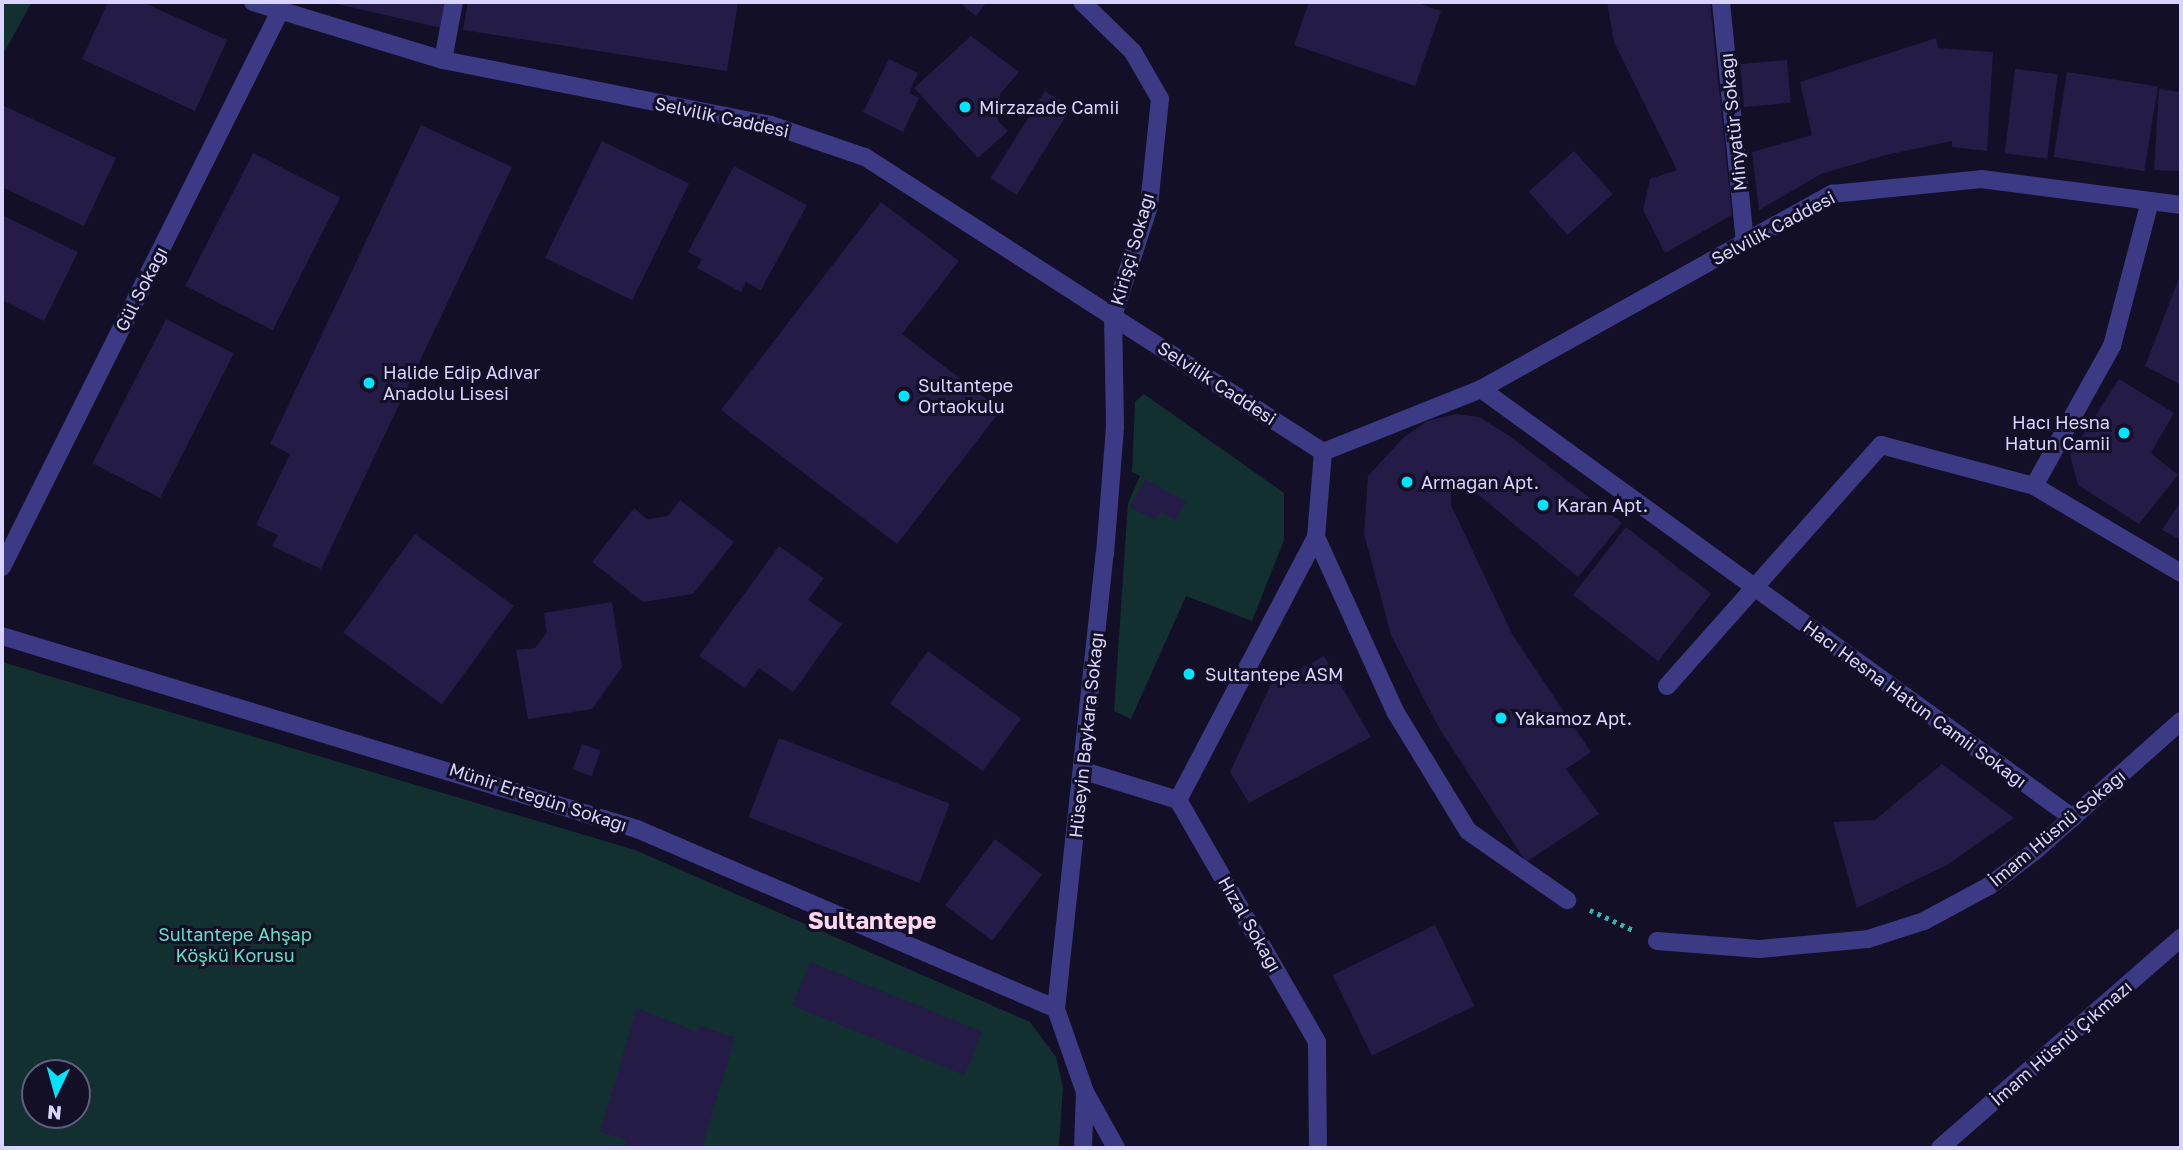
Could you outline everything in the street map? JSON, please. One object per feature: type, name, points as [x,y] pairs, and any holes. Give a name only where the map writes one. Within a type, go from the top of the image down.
[{"type":"street","name":"Selvilik Caddesi","points":[[253,2],[443,60],[771,125],[865,157],[1323,452],[1481,389],[1832,194],[1982,179],[2181,205]]},
{"type":"street","points":[[443,60],[454,2]]},
{"type":"street","name":"Kirişçi Sokağı","points":[[1082,2],[1133,52],[1160,99],[1149,206],[1113,316]]},
{"type":"street","name":"Minyatür Sokağı","points":[[1721,2],[1745,241]]},
{"type":"street","name":"Gül Sokağı","points":[[2,567],[280,11]]},
{"type":"street","points":[[2034,486],[2112,346],[2150,201]]},
{"type":"street","name":"Hüseyin Baykara Sokağı","points":[[1083,1148],[1085,1092],[1056,1009],[1084,771],[1115,427],[1113,316]]},
{"type":"street","name":"Hacı Hesna Hatun Camii Sokağı","points":[[1481,389],[2073,818]]},
{"type":"street","points":[[1667,686],[1756,589],[1881,445],[2034,486],[2181,573]]},
{"type":"street","points":[[1084,771],[1178,800],[1316,537],[1323,452]]},
{"type":"street","points":[[1316,537],[1361,646],[1468,831],[1567,900]]},
{"type":"street","name":"Münir Ertegün Sokağı","points":[[2,635],[636,829],[1056,1009]]},
{"type":"street","name":"İmam Hüsnü Sokağı","points":[[1657,941],[1759,949],[1868,939],[1924,921],[1989,886],[2178,731]]},
{"type":"street","name":"Hızal Sokağı","points":[[1178,800],[1317,1042],[1318,1148]]},
{"type":"street","name":"İmam Hüsnü Çıkmazı","points":[[1940,1148],[2181,938]]},
{"type":"street","points":[[1085,1092],[1116,1148]]},
{"type":"path","points":[[1567,900],[1657,941]]},
{"type":"green space","points":[[2,2],[32,2],[2,56]]},
{"type":"green space","points":[[1144,394],[1284,493],[1284,540],[1252,621],[1186,596],[1131,719],[1114,711],[1128,503],[1140,476],[1132,472],[1135,402]]},
{"type":"green space","name":"Sultantepe Ahşap Köşkü Korusu","points":[[2,662],[635,850],[1030,1022],[1056,1057],[1063,1087],[1059,1148],[2,1148]]},
{"type":"building","points":[[108,2],[142,2],[227,40],[195,111],[82,59]]},
{"type":"building","points":[[329,2],[447,2],[441,28]]},
{"type":"building","points":[[468,2],[738,2],[727,71],[463,30]]},
{"type":"building","points":[[959,2],[987,2],[976,16]]},
{"type":"building","points":[[1309,2],[1415,2],[1441,11],[1415,86],[1294,45]]},
{"type":"building","points":[[1607,2],[1710,2],[1732,215],[1665,253],[1643,210],[1650,179],[1677,170],[1614,42]]},
{"type":"building","name":"Mirzazade Camii","points":[[971,36],[1019,72],[1000,94],[998,121],[1008,131],[978,158],[914,88]]},
{"type":"building","points":[[1936,38],[1938,48],[1993,52],[1987,151],[1952,147],[1952,141],[1886,155],[1821,174],[1759,210],[1752,152],[1812,135],[1800,82]]},
{"type":"building","points":[[889,59],[918,73],[909,93],[919,98],[903,132],[863,112]]},
{"type":"building","points":[[1787,60],[1791,103],[1744,107],[1740,64]]},
{"type":"building","points":[[2015,69],[2058,74],[2047,159],[2005,153]]},
{"type":"building","points":[[2067,72],[2158,86],[2144,171],[2054,157]]},
{"type":"building","points":[[2159,89],[2181,92],[2181,171],[2154,170]]},
{"type":"building","points":[[1045,91],[1071,107],[1017,195],[990,178]]},
{"type":"building","points":[[2,105],[116,158],[84,226],[2,187]]},
{"type":"building","points":[[421,125],[512,167],[321,569],[272,546],[278,535],[256,525],[290,454],[270,444]]},
{"type":"building","points":[[602,141],[689,184],[632,300],[545,258]]},
{"type":"building","points":[[1574,151],[1613,194],[1567,235],[1529,192]]},
{"type":"building","points":[[253,153],[340,197],[273,330],[185,286]]},
{"type":"building","points":[[734,166],[807,205],[761,290],[746,282],[741,292],[697,268],[702,259],[688,252]]},
{"type":"building","points":[[881,202],[959,261],[902,334],[1001,410],[897,544],[721,410]]},
{"type":"building","points":[[2,215],[78,252],[44,321],[2,300]]},
{"type":"building","points":[[2181,273],[2181,385],[2145,366]]},
{"type":"building","points":[[166,319],[234,354],[160,498],[92,463]]},
{"type":"building","name":"Hacı Hesna Hatun Camii","points":[[2119,379],[2174,413],[2151,453],[2178,475],[2139,524],[2078,485],[2070,455]]},
{"type":"building","points":[[1456,414],[1479,417],[1511,437],[1622,523],[1578,577],[1470,488],[1460,482],[1451,488],[1451,505],[1512,634],[1591,752],[1566,769],[1599,814],[1526,862],[1439,728],[1391,635],[1364,534],[1368,476],[1403,438],[1427,421]]},
{"type":"building","points":[[1145,479],[1186,502],[1176,520],[1160,512],[1155,520],[1130,507]]},
{"type":"building","points":[[680,500],[734,542],[693,594],[643,602],[592,562],[634,508],[647,519],[668,516]]},
{"type":"building","points":[[2181,502],[2181,540],[2162,530]]},
{"type":"building","points":[[1626,527],[1711,593],[1658,661],[1573,595]]},
{"type":"building","points":[[415,534],[514,606],[442,704],[343,633]]},
{"type":"building","points":[[779,546],[824,578],[808,600],[842,624],[793,692],[759,668],[745,688],[699,656]]},
{"type":"building","points":[[612,602],[622,667],[592,709],[528,719],[516,650],[535,648],[547,632],[544,613]]},
{"type":"building","points":[[928,651],[1021,719],[983,771],[890,704]]},
{"type":"building","points":[[1324,656],[1371,737],[1249,803],[1230,772],[1270,686]]},
{"type":"building","points":[[779,738],[950,804],[919,883],[749,817]]},
{"type":"building","points":[[582,744],[601,751],[592,776],[573,769]]},
{"type":"building","points":[[1942,764],[2014,818],[1947,865],[1857,908],[1833,822],[1875,820]]},
{"type":"building","points":[[995,839],[1042,875],[992,941],[945,905]]},
{"type":"building","points":[[1435,925],[1474,1006],[1372,1056],[1333,975]]},
{"type":"building","points":[[810,962],[982,1032],[965,1075],[792,1006]]},
{"type":"building","points":[[637,1008],[697,1032],[699,1026],[735,1037],[702,1148],[627,1148],[624,1139],[600,1132]]},
{"type":"place","name":"Mirzazade Camii","points":[[965,107]]},
{"type":"place","name":"Halide Edip Adıvar Anadolu Lisesi","points":[[369,383]]},
{"type":"place","name":"Sultantepe Ortaokulu","points":[[904,396]]},
{"type":"place","name":"Hacı Hesna Hatun Camii","points":[[2124,433]]},
{"type":"place","name":"Armağan Apt.","points":[[1407,482]]},
{"type":"place","name":"Karan Apt.","points":[[1543,505]]},
{"type":"place","name":"Sultantepe ASM","points":[[1189,674]]},
{"type":"place","name":"Yakamoz Apt.","points":[[1501,718]]},
{"type":"district","name":"Sultantepe","points":[[872,920]]}]
